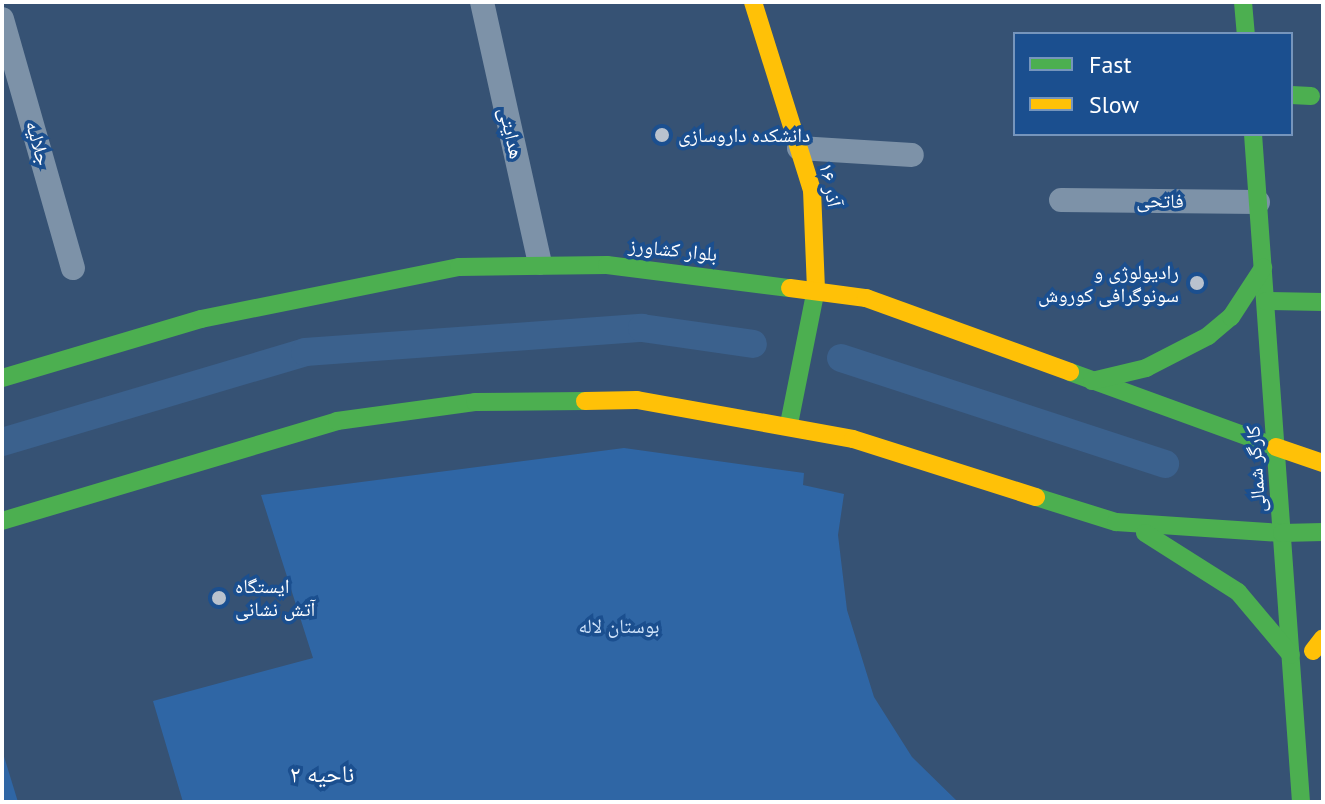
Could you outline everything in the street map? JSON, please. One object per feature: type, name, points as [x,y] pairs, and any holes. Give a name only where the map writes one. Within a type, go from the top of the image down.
[{"type":"main road","name":"۱۶ آذر","points":[[753,2],[799,148],[815,219],[816,289],[789,424]]},
{"type":"main road","points":[[1243,2],[1246,32]]},
{"type":"main road","points":[[1293,95],[1317,96]]},
{"type":"main road","name":"کارگر شمالی","points":[[1253,136],[1301,802]]},
{"type":"main road","name":"بلوار کشاورز","points":[[2,378],[319,291],[459,267],[540,263],[816,289],[866,298],[1323,463]]},
{"type":"main road","points":[[1092,381],[1146,368],[1208,336],[1231,317],[1263,268]]},
{"type":"main road","points":[[1266,301],[1323,302]]},
{"type":"main road","points":[[2,521],[267,440],[396,410],[637,400],[789,424],[1132,525],[1282,533],[1323,532]]},
{"type":"main road","points":[[1276,447],[1303,532],[1317,652]]},
{"type":"main road","points":[[1132,525],[1224,581],[1291,655]]},
{"type":"street","name":"هدایتی","points":[[482,2],[540,263]]},
{"type":"street","name":"جلالیه","points":[[2,19],[73,268]]},
{"type":"street","points":[[799,148],[912,155]]},
{"type":"street","name":"فاتحی","points":[[1061,200],[1258,202]]},
{"type":"green space","name":"بوستان لاله","points":[[624,448],[804,473],[803,485],[844,494],[838,535],[847,610],[874,697],[912,757],[958,802],[183,802],[153,701],[313,658],[261,495]]},
{"type":"green space","points":[[2,750],[18,802],[2,802]]},
{"type":"waterway","points":[[2,442],[305,352],[642,328],[753,344]]},
{"type":"waterway","points":[[841,358],[1165,464]]},
{"type":"traffic: fast","points":[[1243,2],[1246,32]]},
{"type":"traffic: fast","points":[[1293,95],[1311,96]]},
{"type":"traffic: fast","points":[[1253,136],[1301,802]]},
{"type":"traffic: fast","points":[[2,378],[201,319],[459,267],[607,265],[790,288]]},
{"type":"traffic: fast","points":[[1092,381],[1146,368],[1208,336],[1231,317],[1263,268]]},
{"type":"traffic: fast","points":[[789,424],[816,289]]},
{"type":"traffic: fast","points":[[1266,301],[1323,302]]},
{"type":"traffic: fast","points":[[1070,372],[1276,447]]},
{"type":"traffic: fast","points":[[2,521],[337,421],[475,402],[585,401]]},
{"type":"traffic: fast","points":[[1036,497],[1116,522],[1282,533]]},
{"type":"traffic: fast","points":[[1282,533],[1323,532]]},
{"type":"traffic: fast","points":[[1145,533],[1238,592],[1291,655]]},
{"type":"traffic: slow","points":[[753,2],[812,190],[816,289]]},
{"type":"traffic: slow","points":[[790,288],[866,298],[1070,372]]},
{"type":"traffic: slow","points":[[585,401],[637,400],[853,439],[1036,497]]},
{"type":"traffic: slow","points":[[1276,447],[1323,463]]},
{"type":"traffic: slow","points":[[1313,651],[1323,638]]},
{"type":"place","name":"دانشکده داروسازی","points":[[662,135]]},
{"type":"place","name":"رادیولوژی و سونوگرافی کوروش","points":[[1197,283]]},
{"type":"place","name":"ایستگاه آتش نشانی","points":[[219,598]]},
{"type":"district","name":"ناحیه ۲","points":[[322,774]]}]
